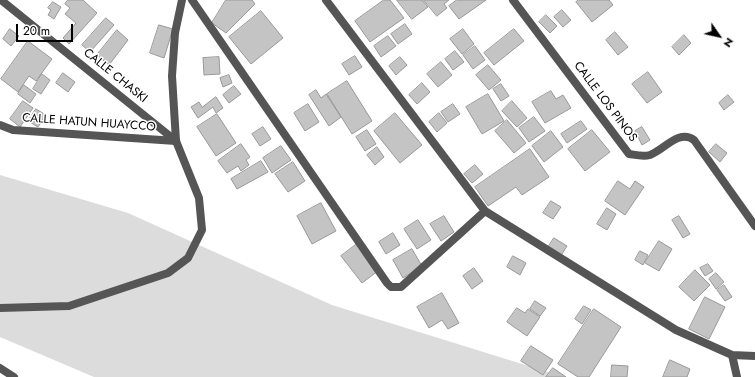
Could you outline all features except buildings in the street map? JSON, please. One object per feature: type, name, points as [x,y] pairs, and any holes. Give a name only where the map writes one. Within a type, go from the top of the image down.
[{"type":"street","name":"CALLE CHASKI","points":[[1,0],[176,141]]},
{"type":"street","points":[[0,308],[70,306],[168,273],[188,258],[202,230],[199,198],[176,141],[172,76],[175,33],[182,0]]},
{"type":"street","points":[[192,0],[391,287],[401,287],[485,211]]},
{"type":"street","points":[[326,0],[485,211],[676,330],[732,355],[755,356]]},
{"type":"street","name":"CALLE LOS PINOS","points":[[513,0],[629,154],[639,156],[650,155],[683,136],[690,136],[755,226]]},
{"type":"street","name":"CALLE HATUN HUAYCCO","points":[[0,125],[13,130],[176,141]]},
{"type":"street","points":[[732,355],[737,377]]},
{"type":"street","points":[[0,368],[14,377]]},
{"type":"shaded area","points":[[0,175],[128,213],[332,305],[564,377],[94,377],[0,337]]}]
